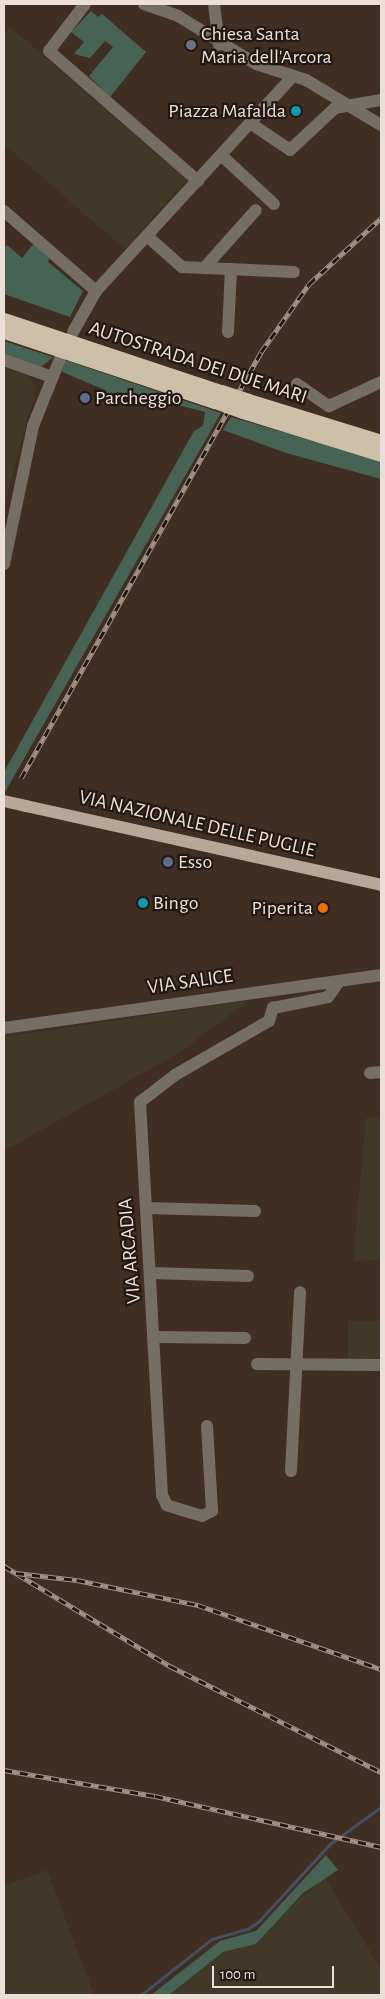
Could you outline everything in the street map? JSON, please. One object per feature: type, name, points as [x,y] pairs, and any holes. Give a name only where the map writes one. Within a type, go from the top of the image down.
[{"type":"highway","name":"AUTOSTRADA DEI DUE MARI","points":[[4,320],[218,397]]},
{"type":"highway","name":"AUTOSTRADA DEI DUE MARI","points":[[4,331],[218,397],[381,454]]},
{"type":"highway","name":"AUTOSTRADA DEI DUE MARI","points":[[245,406],[381,442]]},
{"type":"main road","name":"VIA NAZIONALE DELLE PUGLIE","points":[[4,801],[381,885]]},
{"type":"street","points":[[85,4],[49,51],[198,180]]},
{"type":"street","points":[[144,4],[178,16],[219,44],[256,64],[293,76],[349,105],[381,126]]},
{"type":"street","points":[[214,4],[219,44]]},
{"type":"street","points":[[73,332],[96,291],[293,76]]},
{"type":"street","points":[[250,123],[290,150],[326,114],[349,105],[381,100]]},
{"type":"street","points":[[221,155],[274,204]]},
{"type":"street","points":[[205,268],[256,210]]},
{"type":"street","points":[[4,211],[96,291]]},
{"type":"street","points":[[147,236],[182,267],[294,272]]},
{"type":"street","points":[[228,332],[231,269]]},
{"type":"street","points":[[4,564],[33,426],[60,359]]},
{"type":"street","points":[[4,360],[52,377]]},
{"type":"street","points":[[297,384],[329,406],[381,382]]},
{"type":"street","name":"VIA SALICE","points":[[4,1028],[381,975]]},
{"type":"street","name":"VIA ARCADIA","points":[[207,1426],[212,1511],[202,1516],[167,1505],[162,1495],[152,1273],[147,1208],[140,1158],[140,1102],[176,1075],[269,1021],[273,1008],[328,997],[339,981]]},
{"type":"street","points":[[147,1208],[255,1211]]},
{"type":"street","points":[[152,1273],[248,1276]]},
{"type":"street","points":[[291,1471],[298,1366],[300,1292]]},
{"type":"street","points":[[155,1337],[245,1338]]},
{"type":"street","points":[[257,1364],[381,1366]]},
{"type":"shaded area","points":[[10,27],[187,180],[125,249],[4,144],[4,34]]},
{"type":"shaded area","points":[[4,367],[25,374],[37,385],[4,506]]},
{"type":"shaded area","points":[[250,1000],[177,1054],[4,1151],[4,1037]]},
{"type":"shaded area","points":[[381,1117],[381,1260],[353,1261],[366,1118]]},
{"type":"shaded area","points":[[348,1321],[381,1321],[381,1362],[348,1362]]},
{"type":"shaded area","points":[[47,1870],[94,1995],[4,1995],[4,1886]]},
{"type":"shaded area","points":[[325,1878],[381,1969],[381,1995],[169,1995],[223,1952],[257,1944],[286,1909]]},
{"type":"green space","points":[[91,11],[98,17],[102,14],[146,52],[110,97],[89,76],[113,47],[105,41],[90,58],[74,54],[84,42],[71,32]]},
{"type":"green space","points":[[35,242],[50,256],[48,262],[83,291],[70,317],[4,294],[4,248],[7,245],[22,258]]},
{"type":"green space","points":[[4,341],[53,357],[41,367],[4,354]]},
{"type":"green space","points":[[65,360],[221,413],[5,792],[4,772],[194,431],[203,426],[205,412],[132,393],[115,401],[105,390],[62,372]]},
{"type":"green space","points":[[231,417],[381,461],[381,479],[286,453],[223,430]]},
{"type":"green space","points":[[326,1855],[338,1870],[303,1893],[256,1944],[223,1952],[169,1995],[151,1995],[220,1941],[256,1931]]},
{"type":"waterway","points":[[141,1995],[212,1939],[248,1929],[259,1921],[330,1844],[381,1807]]},
{"type":"railway","points":[[21,778],[261,352],[309,284],[381,218]]},
{"type":"railway","points":[[4,1566],[170,1666],[381,1772]]},
{"type":"railway","points":[[16,1573],[77,1580],[198,1605],[381,1669]]},
{"type":"railway","points":[[4,1770],[155,1796],[381,1847]]},
{"type":"place","name":"Chiesa Santa Maria dell'Arcora","points":[[191,45]]},
{"type":"place","name":"Piazza Mafalda","points":[[296,111]]},
{"type":"place","name":"Parcheggio","points":[[85,398]]},
{"type":"place","name":"Esso","points":[[168,862]]},
{"type":"place","name":"Bingo","points":[[143,903]]},
{"type":"place","name":"Piperita","points":[[323,908]]}]
